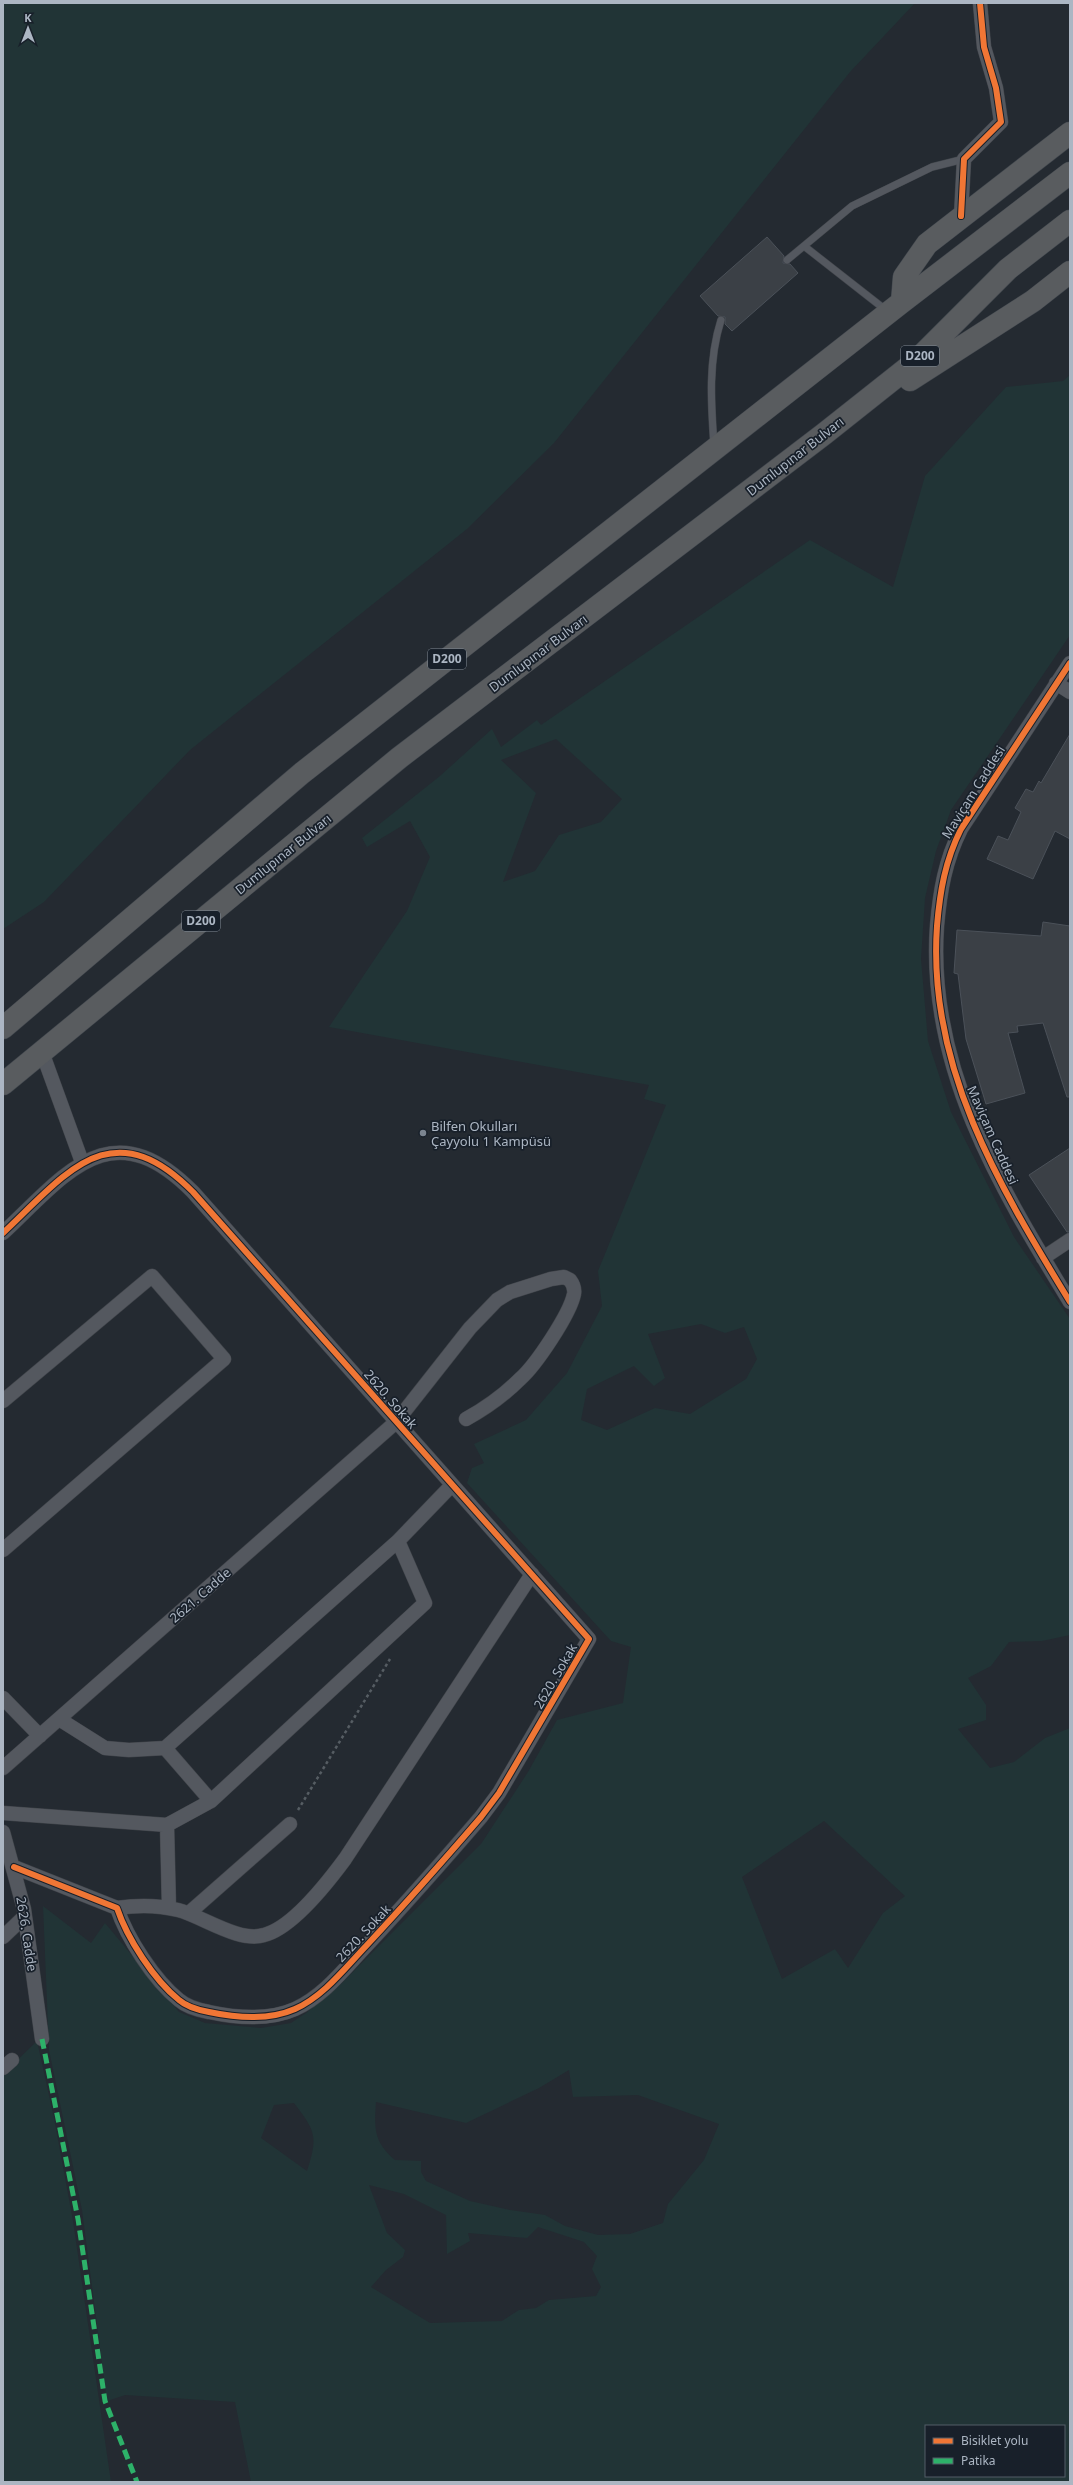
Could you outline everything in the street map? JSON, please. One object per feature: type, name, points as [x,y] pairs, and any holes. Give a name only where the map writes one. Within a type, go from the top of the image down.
[{"type":"highway","points":[[895,307],[904,277],[914,260],[927,244],[961,216],[1070,133]]},
{"type":"highway","name":"D200","points":[[3,1028],[302,773],[895,307],[982,242],[1070,173]]},
{"type":"highway","name":"Dumlupınar Bulvarı","points":[[3,1084],[400,758],[824,434],[916,361],[1008,269],[1070,221]]},
{"type":"highway","points":[[824,434],[1033,301],[1070,272]]},
{"type":"street","points":[[961,216],[964,159],[1001,122],[996,88],[984,47],[980,3]]},
{"type":"street","name":"Maviçam Caddesi","points":[[1070,663],[961,829],[950,849],[944,871],[936,938],[939,1011],[944,1038],[956,1079],[988,1158],[1043,1258],[1070,1302]]},
{"type":"street","points":[[1056,683],[1070,692]]},
{"type":"street","points":[[42,1052],[82,1162]]},
{"type":"street","name":"2620. Sokak","points":[[3,1233],[65,1175],[82,1162],[102,1154],[126,1153],[155,1163],[186,1184],[589,1639],[488,1809],[409,1899],[318,1994],[295,2009],[262,2017],[228,2016],[190,2007],[170,1992],[150,1965],[129,1936],[117,1908]]},
{"type":"street","points":[[1043,1258],[1070,1240]]},
{"type":"street","points":[[3,1401],[152,1276],[224,1358],[3,1550]]},
{"type":"street","name":"2621. Cadde","points":[[3,1768],[396,1422],[470,1328],[497,1300],[510,1292],[551,1279],[564,1277],[570,1280],[574,1289],[573,1298],[559,1325],[535,1362],[521,1379],[496,1400],[466,1419]]},
{"type":"street","points":[[59,1719],[104,1748],[129,1750],[165,1748],[398,1541],[452,1485]]},
{"type":"street","points":[[3,1813],[167,1825],[211,1801],[424,1603],[398,1541]]},
{"type":"street","points":[[14,1867],[117,1908],[144,1906],[169,1908],[235,1932],[260,1936],[281,1926],[311,1900],[346,1859],[532,1574]]},
{"type":"street","points":[[3,1698],[40,1736]]},
{"type":"street","points":[[165,1748],[211,1801]]},
{"type":"street","points":[[188,1914],[290,1824]]},
{"type":"street","points":[[167,1825],[169,1908]]},
{"type":"street","name":"2626. Cadde","points":[[3,1832],[14,1867],[25,1916],[42,2039]]},
{"type":"street","points":[[3,1937],[25,1916]]},
{"type":"lane","points":[[787,260],[858,203],[932,167],[964,159]]},
{"type":"lane","points":[[804,246],[895,307]]},
{"type":"lane","points":[[714,450],[711,386],[714,344],[721,320]]},
{"type":"path","points":[[290,1824],[392,1656]]},
{"type":"shaded area","points":[[3,3],[915,3],[850,72],[554,443],[467,529],[190,750],[44,902],[3,929]]},
{"type":"shaded area","points":[[1070,375],[1070,635],[951,810],[936,851],[925,898],[921,959],[928,1041],[951,1112],[1014,1237],[1070,1319],[1070,1635],[1042,1641],[1009,1642],[991,1666],[968,1678],[986,1705],[986,1720],[958,1729],[990,1768],[1014,1762],[1045,1738],[1070,1728],[1070,2482],[251,2482],[235,2402],[125,2395],[107,2401],[82,2210],[49,2050],[43,1906],[91,1943],[105,1923],[179,2012],[205,2023],[261,2028],[291,2023],[306,2013],[342,1983],[481,1844],[528,1772],[557,1720],[623,1703],[631,1647],[611,1641],[467,1483],[472,1468],[484,1463],[474,1444],[526,1420],[567,1373],[602,1306],[598,1271],[666,1105],[644,1099],[649,1085],[329,1027],[407,911],[430,857],[410,821],[367,847],[362,838],[440,776],[492,729],[501,747],[537,720],[541,725],[810,540],[893,587],[925,476],[1006,387],[1063,381]],"holes":[[[556,739],[622,799],[601,822],[559,835],[535,871],[503,882],[536,793],[501,760]],[[701,1324],[725,1333],[744,1327],[757,1359],[746,1379],[690,1414],[655,1408],[607,1430],[581,1420],[587,1389],[634,1366],[654,1386],[665,1378],[648,1334]],[[824,1821],[905,1896],[883,1913],[848,1968],[835,1949],[782,1979],[742,1877]],[[569,2070],[573,2097],[638,2095],[719,2124],[704,2160],[668,2204],[663,2223],[630,2234],[598,2235],[565,2226],[545,2215],[510,2210],[470,2201],[426,2181],[421,2172],[421,2161],[395,2160],[379,2141],[375,2120],[376,2102],[466,2123],[539,2088]],[[294,2103],[311,2128],[314,2142],[307,2171],[261,2138],[274,2105]],[[369,2185],[404,2194],[446,2215],[447,2254],[470,2241],[468,2233],[527,2238],[538,2227],[584,2242],[597,2256],[592,2269],[601,2287],[596,2296],[549,2300],[536,2308],[519,2310],[502,2321],[430,2323],[371,2287],[386,2270],[403,2257],[405,2250],[387,2233]]]},
{"type":"shaded area","points":[[37,2041],[54,2118],[73,2221],[111,2482],[3,2482],[3,2074]]},
{"type":"building","points":[[767,237],[784,256],[783,263],[790,264],[798,273],[732,331],[725,324],[725,317],[718,316],[700,296]]},
{"type":"building","points":[[1070,734],[1070,839],[1055,831],[1033,879],[987,859],[998,836],[1008,840],[1021,812],[1015,808],[1026,789],[1033,792],[1039,781],[1041,783]]},
{"type":"building","points":[[1043,922],[1070,926],[1070,1097],[1067,1097],[1043,1023],[1017,1026],[1018,1032],[1008,1033],[1025,1093],[986,1104],[966,1039],[958,974],[954,973],[957,930],[1041,936]]},
{"type":"building","points":[[1070,1148],[1070,1232],[1067,1232],[1029,1175]]},
{"type":"marked path","points":[[42,2039],[78,2219],[105,2401],[137,2482]]},
{"type":"cycle path","points":[[961,216],[964,159],[1001,122],[996,88],[984,47],[980,3]]},
{"type":"cycle path","points":[[1070,663],[961,829],[955,841],[944,876],[937,926],[937,978],[944,1028],[956,1076],[973,1123],[994,1169],[1043,1258],[1070,1302]]},
{"type":"cycle path","points":[[3,1233],[69,1172],[91,1159],[113,1153],[138,1155],[164,1168],[193,1192],[589,1639],[499,1793],[481,1817],[342,1972],[315,1997],[285,2013],[263,2017],[241,2017],[205,2011],[186,2005],[170,1992],[142,1958],[127,1932],[117,1908],[14,1867]]},
{"type":"place","name":"Bilfen Okulları Çayyolu 1 Kampüsü","points":[[423,1133]]}]
